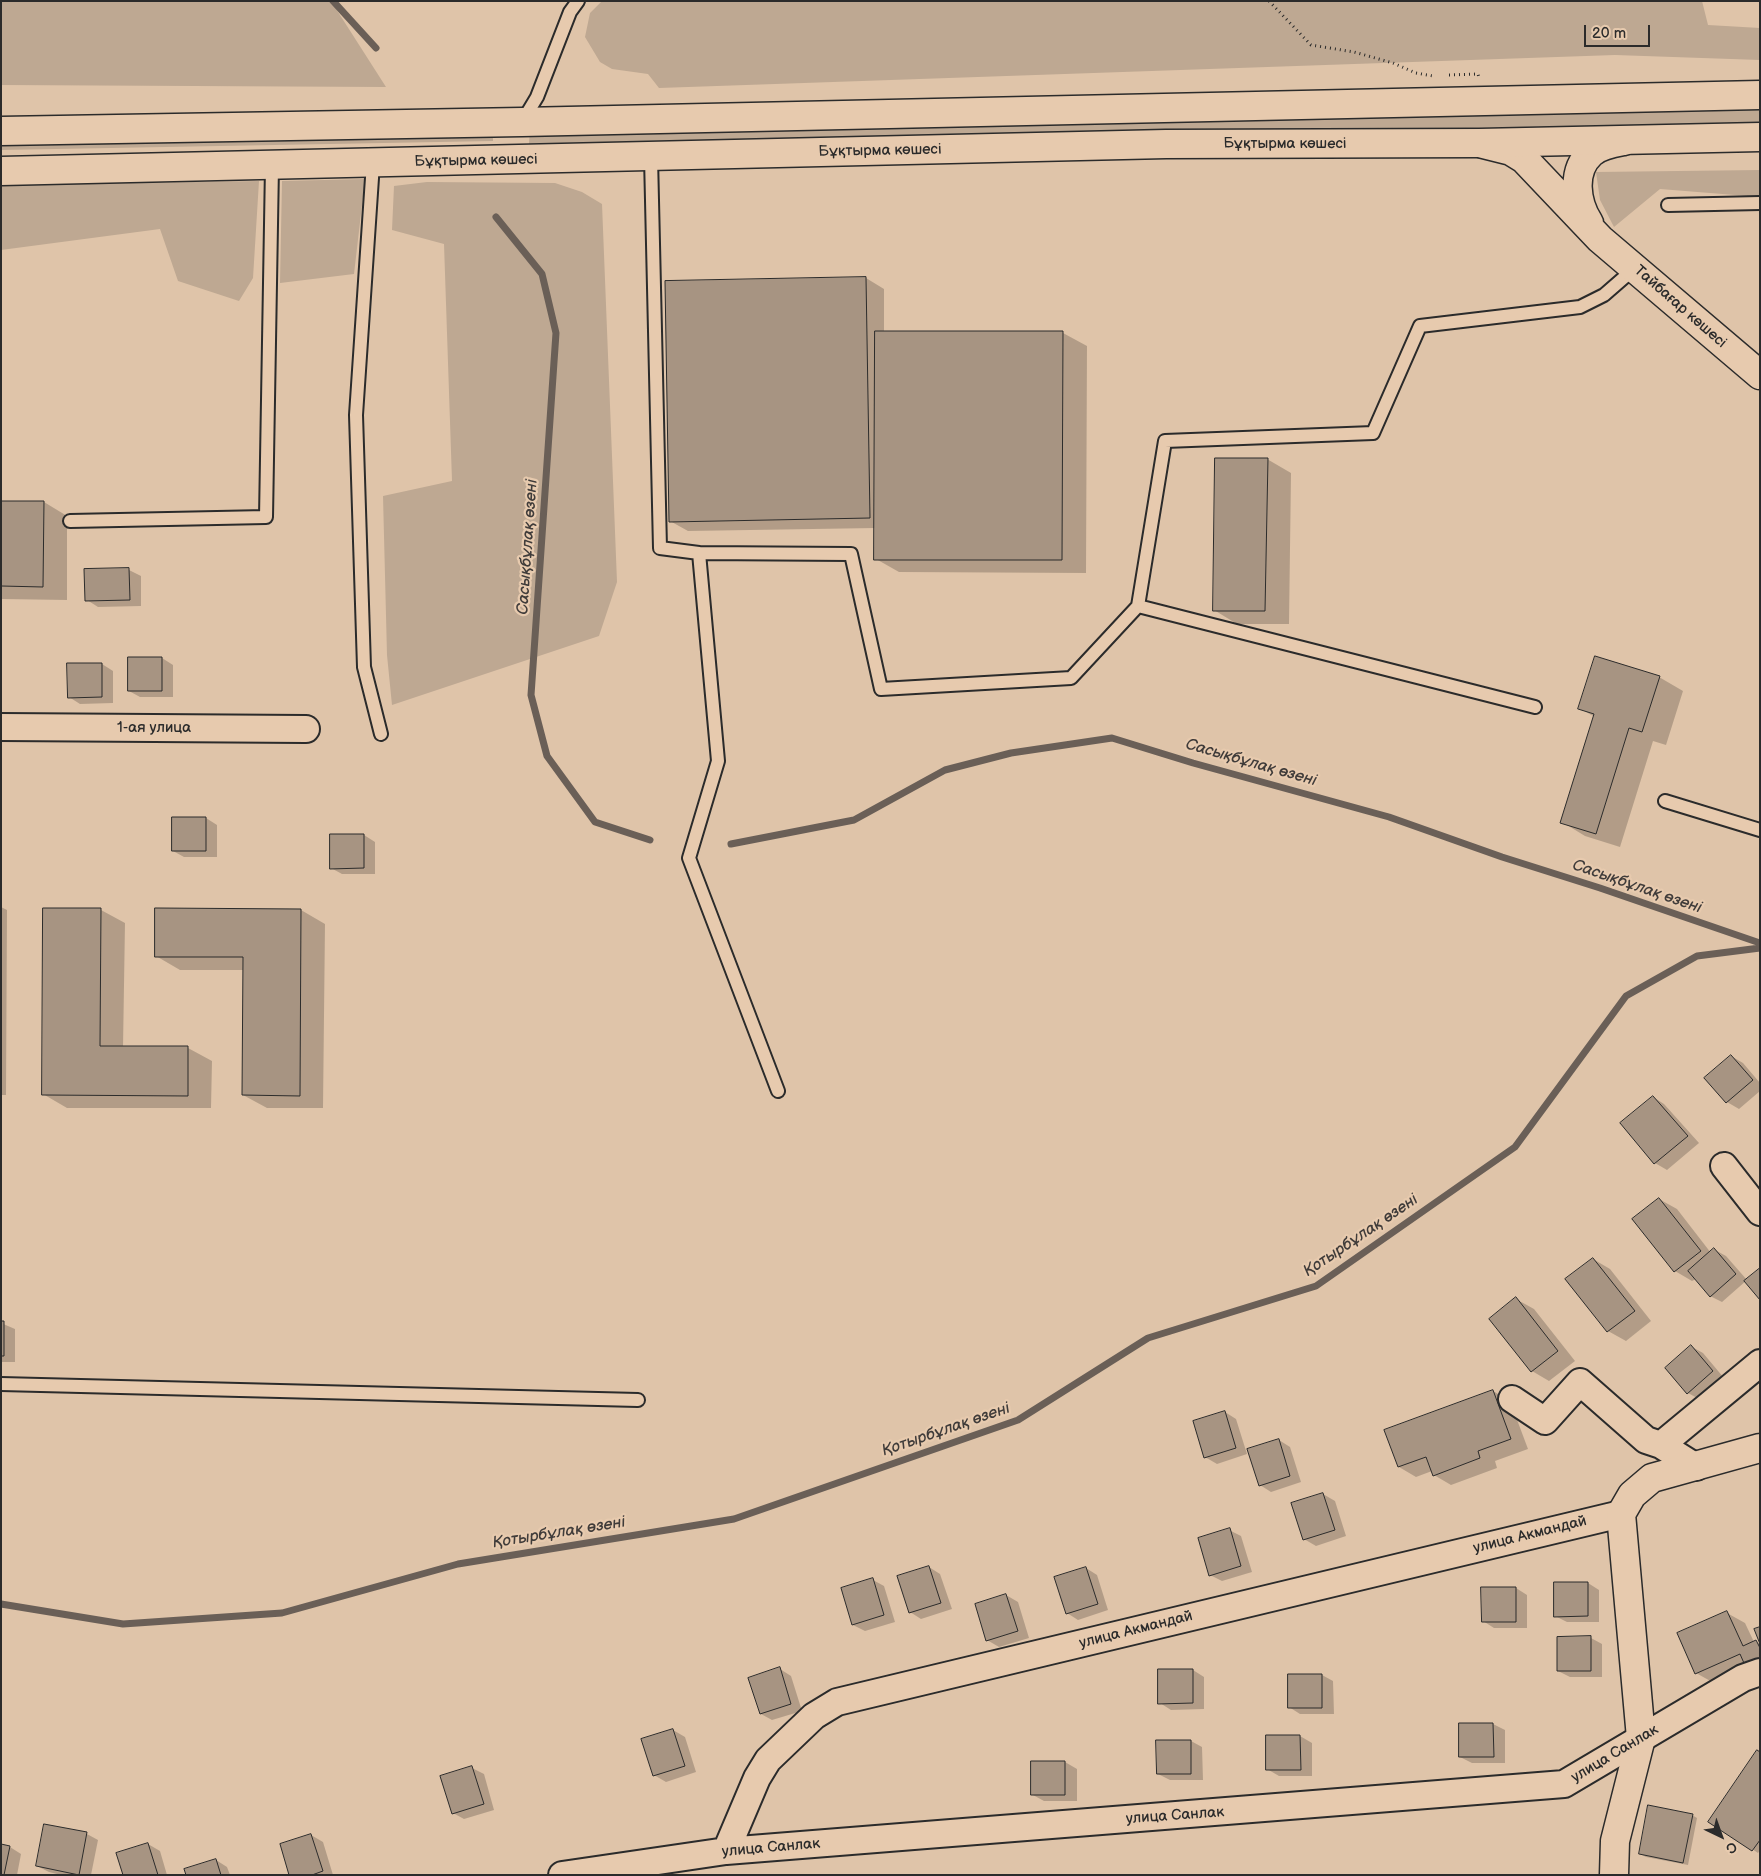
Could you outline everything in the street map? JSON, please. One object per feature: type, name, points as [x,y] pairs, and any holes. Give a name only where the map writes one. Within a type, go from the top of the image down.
[{"type":"main road","points":[[1,131],[522,122],[1760,95]]},
{"type":"main road","points":[[522,122],[523,160]]},
{"type":"main road","name":"Бұқтырма көшесі","points":[[1,171],[1166,144],[1480,143],[1760,137]]},
{"type":"main road","points":[[1600,239],[1585,216],[1579,201],[1577,183],[1582,166],[1590,153],[1598,148],[1629,140]]},
{"type":"main road","points":[[1480,143],[1498,146],[1524,159],[1600,239]]},
{"type":"main road","name":"Тайбағар көшесі","points":[[1600,239],[1760,375]]},
{"type":"main road","points":[[1614,1875],[1616,1841],[1641,1738],[1621,1514],[1632,1495],[1652,1478],[1760,1448]]},
{"type":"street","name":"1-ая улица","points":[[1,727],[306,729]]},
{"type":"street","points":[[1724,1166],[1760,1212]]},
{"type":"street","points":[[1661,1445],[1760,1363]]},
{"type":"street","points":[[1512,1399],[1545,1421],[1580,1382],[1646,1440],[1661,1445],[1696,1467]]},
{"type":"street","name":"улица Акмандай","points":[[726,1851],[757,1778],[768,1760],[814,1716],[837,1702],[1621,1514]]},
{"type":"street","name":"улица Санлак","points":[[562,1875],[726,1851],[1547,1787],[1564,1784],[1579,1777],[1641,1738],[1754,1682]]},
{"type":"lane","points":[[522,122],[537,97],[570,12],[578,1]]},
{"type":"lane","points":[[651,156],[660,548],[698,552],[851,554],[881,689],[1071,678],[1138,606],[1165,441],[1373,433],[1420,326],[1580,307],[1604,295],[1635,268]]},
{"type":"lane","points":[[373,163],[356,416],[364,667],[380,734]]},
{"type":"lane","points":[[70,521],[266,517],[272,166]]},
{"type":"lane","points":[[1668,205],[1760,203]]},
{"type":"lane","points":[[698,552],[718,761],[689,858],[778,1091]]},
{"type":"lane","points":[[1138,606],[1535,707]]},
{"type":"lane","points":[[1664,801],[1760,830]]},
{"type":"lane","points":[[1,1384],[638,1400]]},
{"type":"path","points":[[1269,1],[1312,45],[1354,52],[1393,63],[1416,73],[1434,76],[1478,74],[1480,82]]},
{"type":"shaded area","points":[[1,1],[331,1],[386,87],[1,85]]},
{"type":"shaded area","points":[[602,1],[1702,1],[1708,25],[1760,28],[1760,60],[1615,55],[659,88],[648,74],[612,69],[600,62],[585,37],[590,13]]},
{"type":"shaded area","points":[[1760,106],[1760,123],[529,144],[530,128]]},
{"type":"shaded area","points":[[493,129],[493,141],[1,150],[1,137]]},
{"type":"shaded area","points":[[1760,170],[1760,197],[1660,189],[1614,227],[1600,200],[1596,172]]},
{"type":"shaded area","points":[[365,179],[354,274],[280,283],[282,181]]},
{"type":"shaded area","points":[[259,181],[253,278],[239,301],[178,281],[160,229],[1,250],[1,185]]},
{"type":"shaded area","points":[[427,182],[555,183],[582,192],[602,204],[617,582],[599,636],[392,705],[387,655],[383,496],[452,481],[444,244],[392,230],[394,186]]},
{"type":"building","points":[[866,277],[870,518],[669,522],[665,281]]},
{"type":"building","points":[[875,331],[1063,331],[1062,560],[874,560]]},
{"type":"building","points":[[1215,458],[1268,458],[1265,611],[1213,611]]},
{"type":"building","points":[[1,501],[44,501],[43,587],[1,586]]},
{"type":"building","points":[[129,568],[130,600],[85,601],[84,569]]},
{"type":"building","points":[[1595,656],[1660,676],[1642,732],[1629,728],[1596,834],[1560,823],[1594,714],[1578,709]]},
{"type":"building","points":[[128,657],[162,657],[162,691],[128,691]]},
{"type":"building","points":[[67,663],[102,663],[102,697],[68,698]]},
{"type":"building","points":[[172,817],[206,817],[206,851],[172,851]]},
{"type":"building","points":[[330,834],[364,834],[364,868],[330,869]]},
{"type":"building","points":[[43,908],[101,908],[100,1046],[188,1046],[188,1096],[42,1095]]},
{"type":"building","points":[[155,908],[301,909],[300,1096],[242,1095],[243,957],[155,957]]},
{"type":"building","points":[[1731,1055],[1753,1080],[1726,1103],[1704,1078]]},
{"type":"building","points":[[1653,1096],[1688,1136],[1654,1164],[1620,1123]]},
{"type":"building","points":[[1659,1198],[1701,1251],[1674,1272],[1632,1219]]},
{"type":"building","points":[[1714,1248],[1736,1274],[1710,1297],[1688,1271]]},
{"type":"building","points":[[1593,1258],[1635,1311],[1607,1332],[1565,1279]]},
{"type":"building","points":[[1760,1268],[1760,1300],[1744,1281]]},
{"type":"building","points":[[1516,1297],[1558,1351],[1531,1372],[1489,1319]]},
{"type":"building","points":[[1,1321],[4,1321],[4,1356],[1,1356]]},
{"type":"building","points":[[1691,1345],[1713,1371],[1687,1394],[1665,1368]]},
{"type":"building","points":[[1493,1390],[1511,1439],[1478,1451],[1480,1458],[1433,1476],[1426,1457],[1398,1467],[1384,1430]]},
{"type":"building","points":[[1225,1411],[1236,1448],[1204,1458],[1193,1421]]},
{"type":"building","points":[[1279,1439],[1290,1476],[1259,1486],[1247,1449]]},
{"type":"building","points":[[1323,1493],[1335,1530],[1303,1540],[1291,1503]]},
{"type":"building","points":[[1230,1528],[1241,1566],[1209,1576],[1198,1538]]},
{"type":"building","points":[[929,1566],[941,1603],[909,1613],[897,1576]]},
{"type":"building","points":[[1086,1567],[1098,1604],[1066,1614],[1054,1577]]},
{"type":"building","points":[[873,1578],[884,1615],[852,1625],[841,1588]]},
{"type":"building","points":[[1554,1582],[1588,1582],[1588,1616],[1554,1617]]},
{"type":"building","points":[[1481,1587],[1516,1587],[1516,1622],[1482,1622]]},
{"type":"building","points":[[1006,1594],[1018,1631],[986,1641],[975,1604]]},
{"type":"building","points":[[1727,1611],[1743,1646],[1756,1640],[1760,1648],[1760,1664],[1747,1670],[1740,1654],[1695,1674],[1677,1633]]},
{"type":"building","points":[[1760,1627],[1760,1644],[1754,1629]]},
{"type":"building","points":[[1591,1636],[1591,1671],[1557,1671],[1557,1637]]},
{"type":"building","points":[[780,1667],[791,1704],[760,1714],[748,1678]]},
{"type":"building","points":[[1158,1669],[1193,1669],[1193,1703],[1158,1704]]},
{"type":"building","points":[[1288,1674],[1322,1674],[1322,1708],[1288,1708]]},
{"type":"building","points":[[1459,1723],[1493,1723],[1494,1757],[1459,1757]]},
{"type":"building","points":[[673,1729],[685,1766],[653,1776],[641,1739]]},
{"type":"building","points":[[1266,1735],[1300,1735],[1301,1770],[1266,1770]]},
{"type":"building","points":[[1156,1740],[1191,1740],[1191,1774],[1157,1774]]},
{"type":"building","points":[[1757,1750],[1760,1752],[1760,1840],[1752,1851],[1708,1822]]},
{"type":"building","points":[[1031,1761],[1065,1761],[1065,1795],[1031,1795]]},
{"type":"building","points":[[472,1766],[484,1804],[452,1814],[440,1776]]},
{"type":"building","points":[[1648,1805],[1693,1814],[1683,1863],[1639,1854]]},
{"type":"building","points":[[44,1824],[87,1832],[79,1875],[36,1866]]},
{"type":"building","points":[[311,1834],[323,1871],[312,1875],[289,1875],[280,1844]]},
{"type":"building","points":[[148,1843],[158,1875],[123,1875],[116,1853]]},
{"type":"building","points":[[1,1844],[10,1846],[4,1875],[1,1875]]},
{"type":"building","points":[[216,1859],[221,1875],[186,1875],[184,1869]]},
{"type":"waterway","name":"Сасықбұлақ өзені","points":[[333,1],[376,48]]},
{"type":"waterway","name":"Сасықбұлақ өзені","points":[[496,217],[542,274],[556,333],[531,695],[547,756],[595,822],[650,840]]},
{"type":"waterway","name":"Сасықбұлақ өзені","points":[[731,844],[854,820],[945,770],[1011,753],[1112,738],[1193,763],[1389,817],[1502,857],[1600,888],[1760,943]]},
{"type":"waterway","name":"Қотырбұлақ өзені","points":[[1,1604],[123,1624],[282,1613],[458,1564],[734,1519],[1018,1420],[1148,1338],[1316,1286],[1515,1147],[1626,996],[1697,956],[1760,948]]}]
